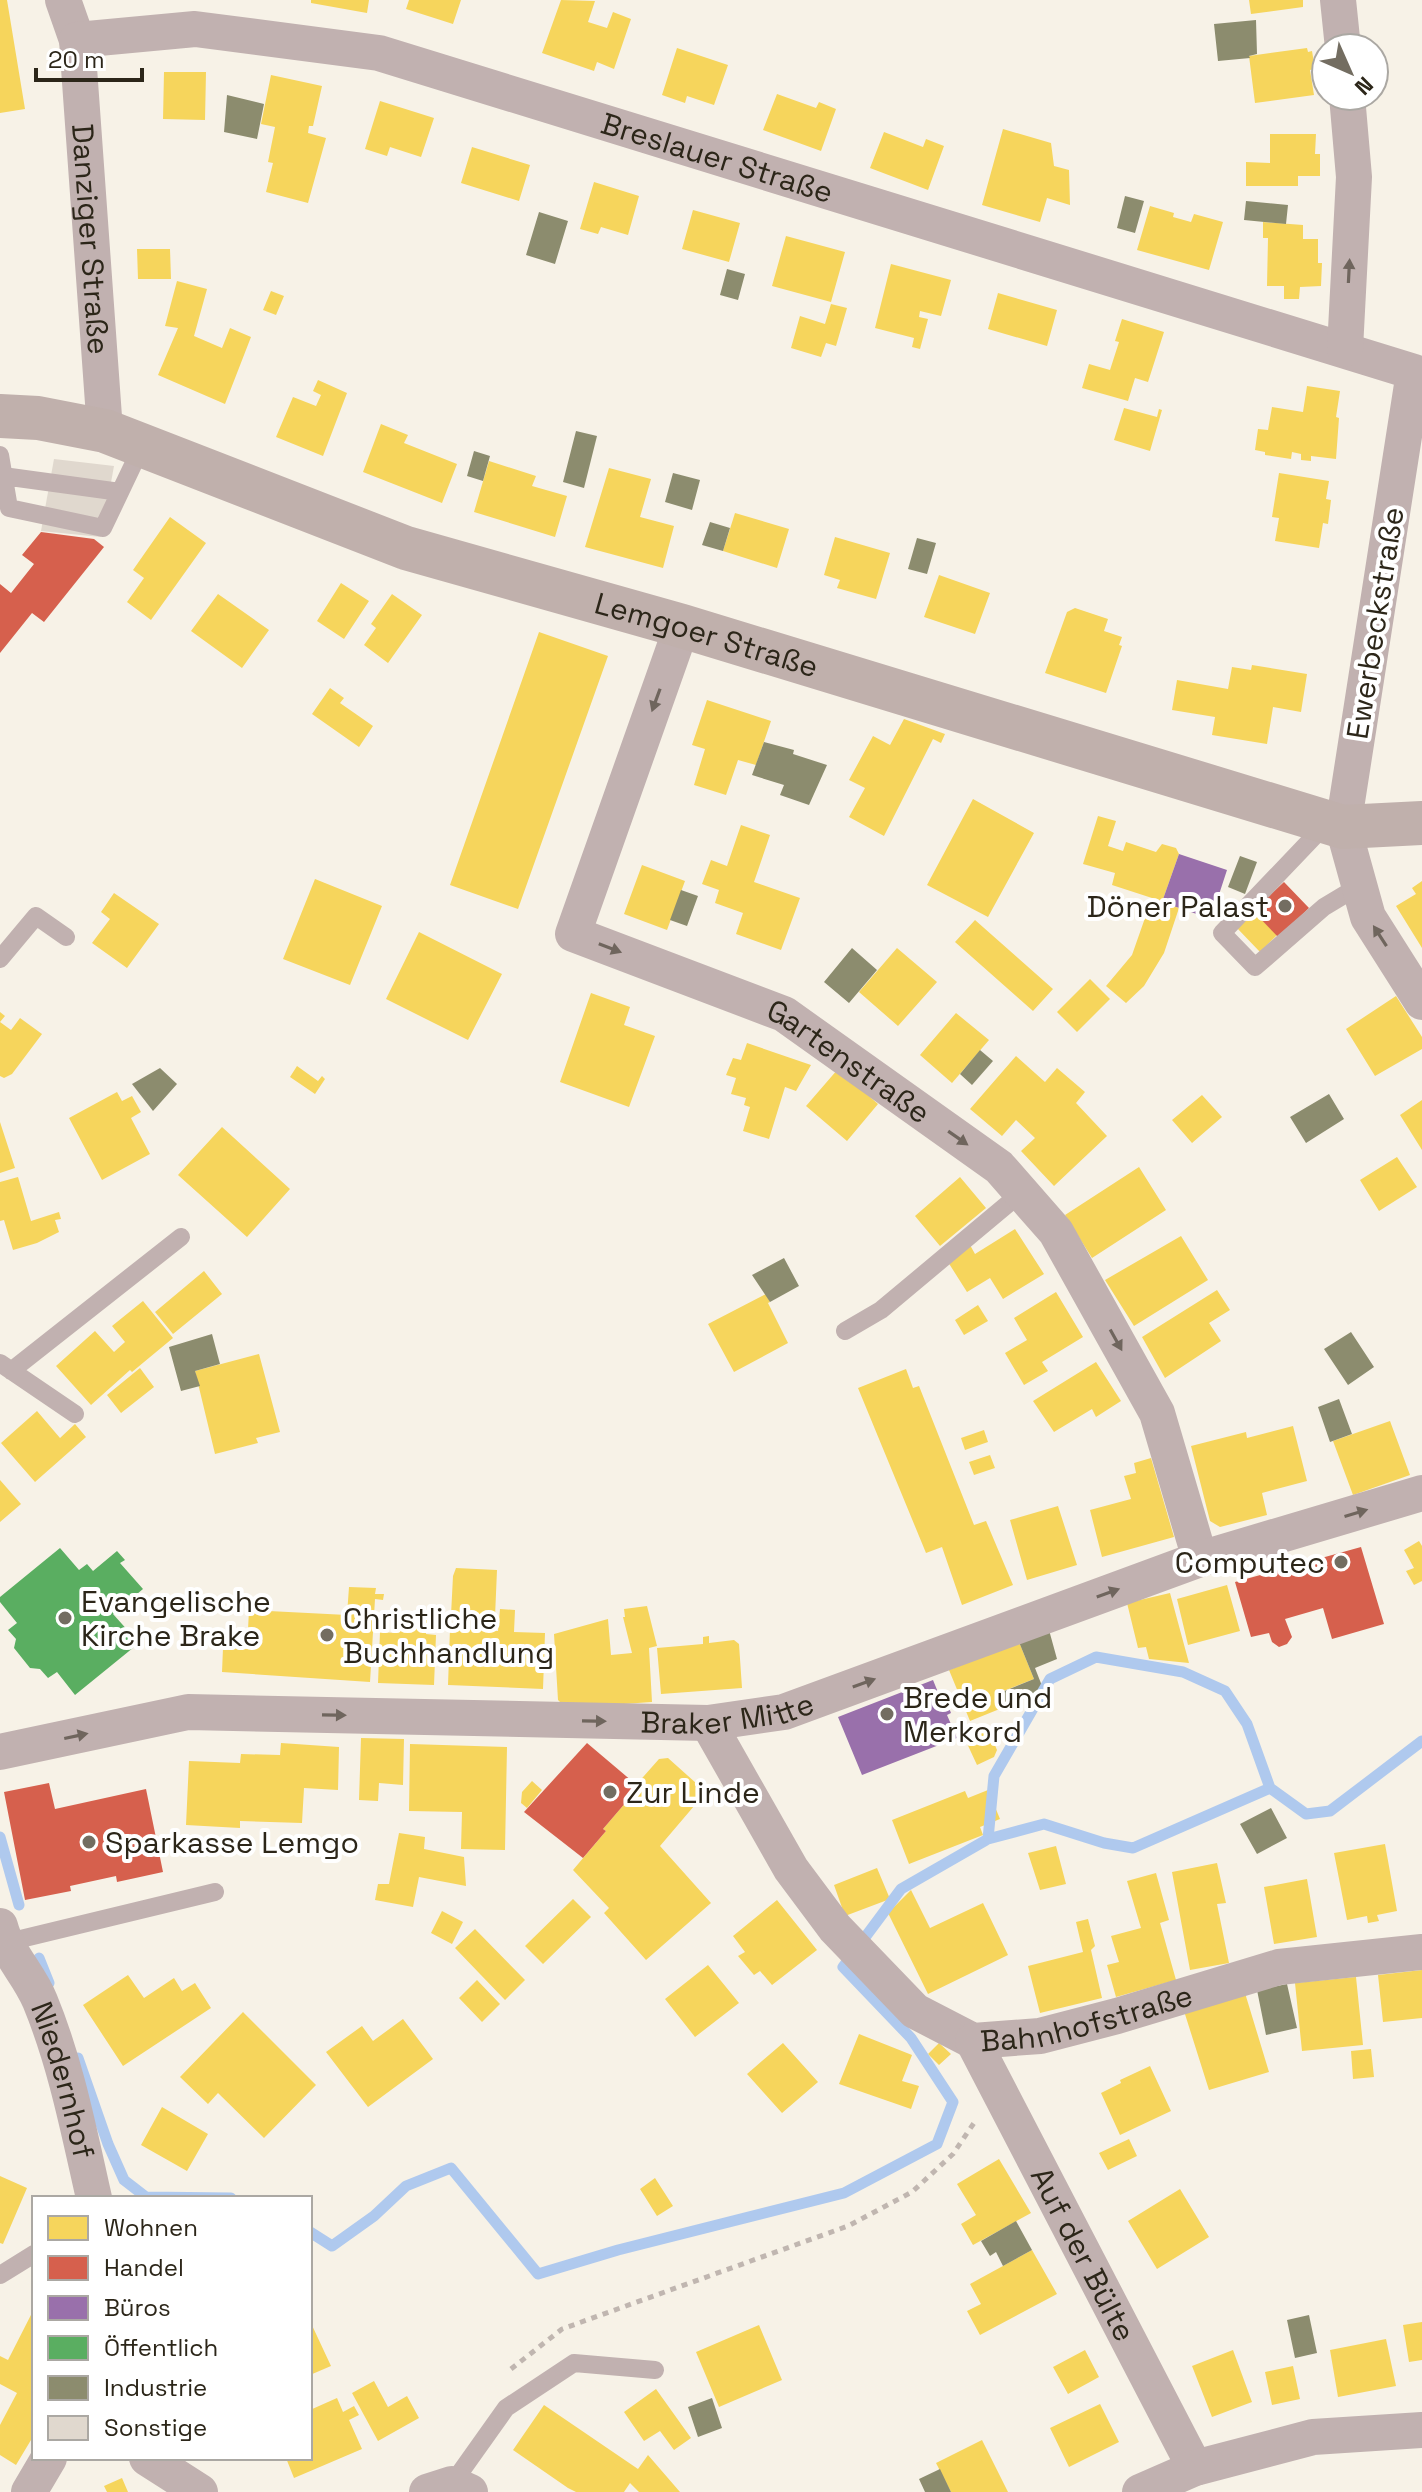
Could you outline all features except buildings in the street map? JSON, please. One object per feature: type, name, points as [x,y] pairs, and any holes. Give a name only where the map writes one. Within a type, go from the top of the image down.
[{"type":"main road","name":"Lemgoer Straße","points":[[0,416],[38,418],[124,438],[406,548],[682,626],[1335,824],[1422,823]]},
{"type":"street","name":"Danziger Straße","points":[[63,0],[77,40],[124,438]]},
{"type":"street","points":[[1338,0],[1341,32]]},
{"type":"street","name":"Breslauer Straße","points":[[77,40],[195,29],[379,53],[1345,349]]},
{"type":"street","points":[[1345,349],[1354,177],[1348,112]]},
{"type":"street","name":"Ewerbeckstraße","points":[[1335,824],[1419,363],[1345,349]]},
{"type":"street","name":"Gartenstraße","points":[[682,626],[573,934],[784,1014],[999,1167],[1056,1232],[1157,1413],[1200,1559]]},
{"type":"street","points":[[1335,824],[1368,917],[1422,1002]]},
{"type":"street","name":"Braker Mitte","points":[[0,1752],[188,1712],[708,1723],[784,1712],[1200,1559],[1422,1493]]},
{"type":"street","name":"Bahnhofstraße","points":[[708,1723],[791,1869],[835,1928],[915,2011],[973,2041],[1040,2036],[1279,1967],[1422,1952]]},
{"type":"street","name":"Niedernhof","points":[[2,1934],[40,2000],[68,2085],[94,2196]]},
{"type":"street","name":"Auf der Bülte","points":[[973,2041],[1195,2468]]},
{"type":"street","points":[[1140,2492],[1195,2468],[1313,2437],[1422,2430]]},
{"type":"street","points":[[29,2492],[48,2460]]},
{"type":"street","points":[[150,2460],[200,2492]]},
{"type":"lane","points":[[0,416],[0,429]]},
{"type":"lane","points":[[0,455],[9,508],[103,528],[120,492],[124,438]]},
{"type":"lane","points":[[3,476],[120,492]]},
{"type":"lane","points":[[1335,824],[1222,933],[1255,967],[1324,907],[1359,886]]},
{"type":"lane","points":[[0,959],[36,916],[66,937]]},
{"type":"lane","points":[[845,1331],[881,1310],[1021,1193]]},
{"type":"lane","points":[[75,1414],[6,1367],[181,1237]]},
{"type":"lane","points":[[2,1934],[215,1892]]},
{"type":"lane","points":[[0,2275],[32,2255]]},
{"type":"lane","points":[[450,2489],[506,2408],[574,2363],[655,2370]]},
{"type":"path","points":[[511,2370],[532,2350],[562,2329],[848,2226],[912,2192],[953,2154],[981,2113]]},
{"type":"waterway","points":[[988,1839],[994,1776],[1050,1679],[1096,1657],[1183,1672],[1225,1691],[1247,1724],[1270,1788]]},
{"type":"waterway","points":[[312,2233],[332,2246],[374,2216],[406,2186],[451,2168],[538,2274],[618,2250],[844,2193],[937,2144],[953,2102],[911,2038],[843,1967],[901,1889],[988,1839],[1044,1824],[1104,1843],[1133,1848],[1270,1788],[1306,1814],[1330,1811],[1422,1741]]},
{"type":"waterway","points":[[0,1837],[19,1905]]},
{"type":"waterway","points":[[39,1958],[49,1983]]},
{"type":"waterway","points":[[78,2058],[124,2180],[145,2196]]},
{"type":"place","name":"Döner Palast","points":[[1285,906]]},
{"type":"place","name":"Computec","points":[[1341,1562]]},
{"type":"place","name":"Evangelische Kirche Brake","points":[[65,1618]]},
{"type":"place","name":"Christliche Buchhandlung","points":[[327,1635]]},
{"type":"place","name":"Brede und Merkord","points":[[887,1714]]},
{"type":"place","name":"Zur Linde","points":[[610,1792]]},
{"type":"place","name":"Sparkasse Lemgo","points":[[89,1842]]}]
